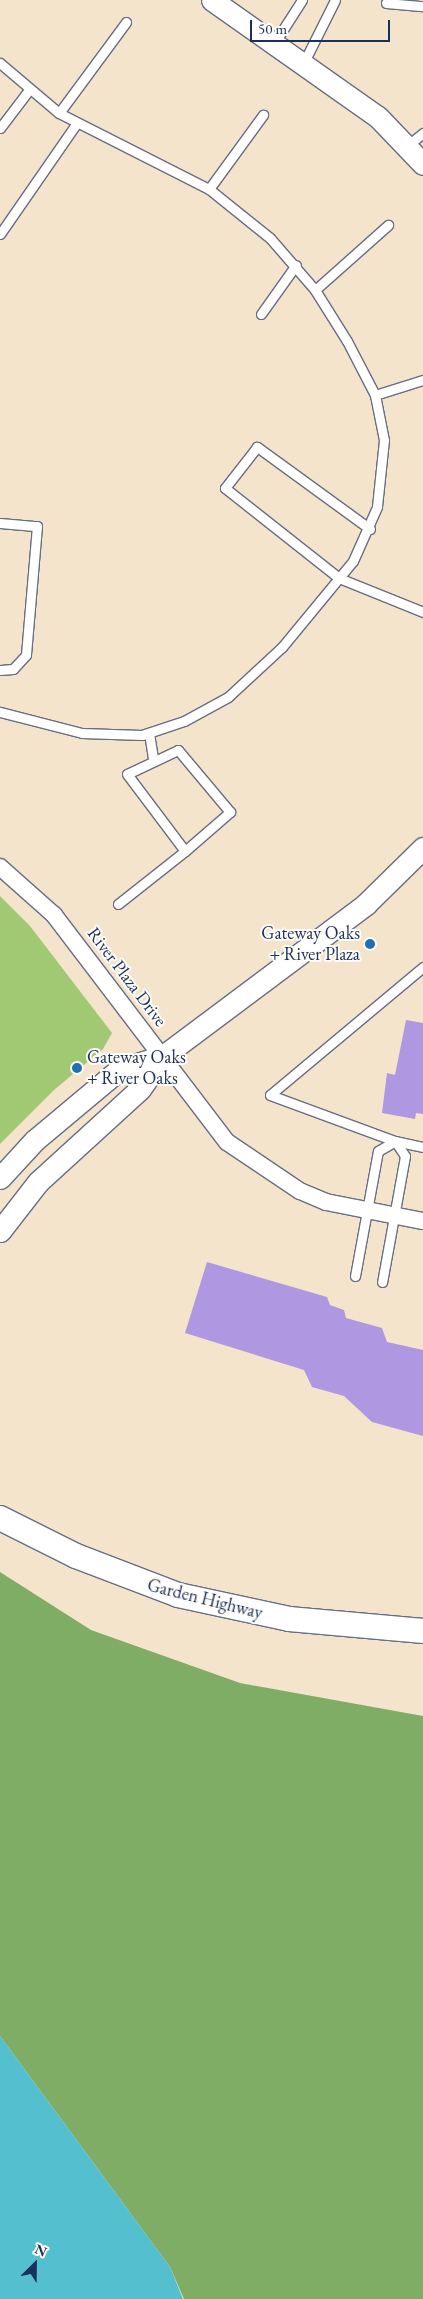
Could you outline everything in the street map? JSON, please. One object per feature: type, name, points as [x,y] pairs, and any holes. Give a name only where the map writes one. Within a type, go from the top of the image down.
[{"type":"main road","name":"Garden Highway","points":[[0,1518],[110,1571],[178,1595],[289,1619],[423,1631]]},
{"type":"street","points":[[212,0],[276,42],[378,117],[423,164]]},
{"type":"street","points":[[0,1231],[38,1182],[140,1089],[163,1056],[366,904],[423,848]]},
{"type":"street","name":"River Plaza Drive","points":[[0,867],[54,915],[228,1142],[252,1162],[300,1191],[367,1210],[423,1221]]},
{"type":"street","points":[[0,1178],[35,1140],[120,1069],[163,1056]]},
{"type":"lane","points":[[276,42],[302,0]]},
{"type":"lane","points":[[304,62],[335,0]]},
{"type":"lane","points":[[386,3],[423,6]]},
{"type":"lane","points":[[59,113],[126,22]]},
{"type":"lane","points":[[0,63],[29,90],[59,113],[210,190],[296,265],[315,290],[375,395],[384,440],[384,474],[370,529],[339,578],[257,674],[207,710],[149,733],[82,733],[0,712]]},
{"type":"lane","points":[[0,128],[29,90]]},
{"type":"lane","points":[[210,190],[263,115]]},
{"type":"lane","points":[[0,234],[77,123]]},
{"type":"lane","points":[[406,146],[423,133]]},
{"type":"lane","points":[[315,290],[388,225]]},
{"type":"lane","points":[[260,314],[296,265]]},
{"type":"lane","points":[[375,395],[423,380]]},
{"type":"lane","points":[[370,529],[257,447],[225,488],[339,578],[423,612]]},
{"type":"lane","points":[[0,523],[38,526],[26,655],[13,669],[0,670]]},
{"type":"lane","points":[[149,733],[153,760]]},
{"type":"lane","points":[[118,904],[184,851],[230,812],[178,750],[153,760],[128,774],[184,851]]},
{"type":"lane","points":[[423,967],[270,1095],[395,1141],[423,1146]]},
{"type":"lane","points":[[355,1276],[378,1151],[395,1141]]},
{"type":"lane","points":[[382,1282],[405,1156],[395,1141]]},
{"type":"green space","points":[[0,896],[30,926],[112,1033],[103,1049],[54,1090],[0,1144]]},
{"type":"green space","points":[[0,1572],[91,1630],[240,1683],[423,1716],[423,2299],[184,2299],[170,2267],[0,2036]]},
{"type":"water","points":[[0,2036],[170,2267],[183,2299],[0,2299]]},
{"type":"building","points":[[406,1020],[423,1023],[423,1114],[416,1113],[415,1119],[382,1113],[387,1073],[395,1075]]},
{"type":"building","points":[[207,1262],[327,1297],[330,1305],[344,1310],[346,1318],[382,1328],[387,1342],[423,1350],[423,1436],[372,1422],[344,1396],[312,1387],[304,1370],[185,1333]]},
{"type":"place","name":"Gateway Oaks + River Plaza","points":[[370,944]]},
{"type":"place","name":"Gateway Oaks + River Oaks","points":[[77,1068]]}]
